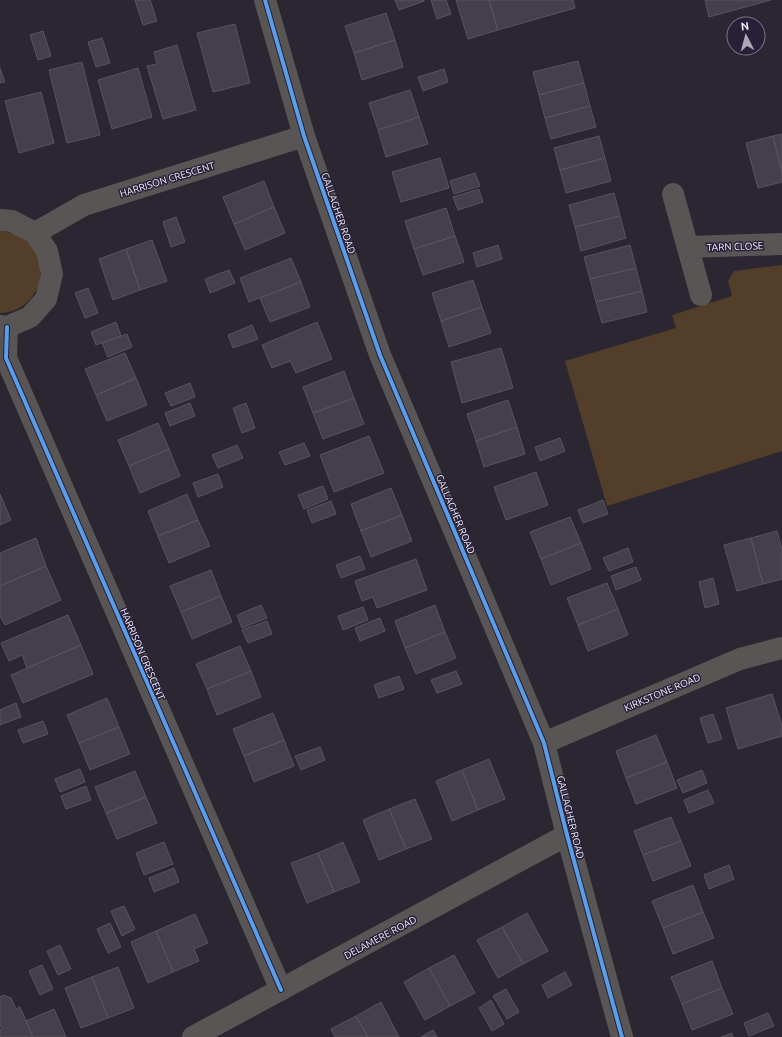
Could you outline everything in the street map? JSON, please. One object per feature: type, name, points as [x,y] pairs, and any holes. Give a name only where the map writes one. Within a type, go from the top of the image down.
[{"type":"street","name":"GALLAGHER ROAD","points":[[266,0],[304,136],[380,355],[544,743],[567,835],[622,1037]]},
{"type":"street","name":"HARRISON CRESCENT","points":[[35,233],[84,205],[304,136]]},
{"type":"street","points":[[672,194],[701,295]]},
{"type":"street","name":"HARRISON CRESCENT","points":[[0,220],[12,221],[35,233],[47,251],[52,274],[46,299],[30,316],[3,327],[6,358],[281,990]]},
{"type":"street","name":"TARN CLOSE","points":[[688,247],[782,244]]},
{"type":"street","name":"KIRKSTONE ROAD","points":[[544,743],[740,659],[782,648]]},
{"type":"street","name":"DELAMERE ROAD","points":[[193,1037],[567,835]]},
{"type":"shaded area","points":[[0,231],[20,236],[26,240],[34,249],[40,269],[40,280],[31,299],[22,306],[4,313],[0,313]]},
{"type":"shaded area","points":[[782,265],[782,451],[607,506],[565,361],[676,328],[672,315],[732,296],[728,281],[734,271]]},
{"type":"building","points":[[135,0],[150,0],[157,21],[143,25]]},
{"type":"building","points":[[395,0],[424,0],[424,1],[399,10]]},
{"type":"building","points":[[431,0],[446,0],[451,14],[437,19]]},
{"type":"building","points":[[456,0],[489,0],[498,30],[468,39]]},
{"type":"building","points":[[489,0],[573,0],[575,8],[498,30]]},
{"type":"building","points":[[705,0],[771,0],[709,17]]},
{"type":"building","points":[[386,13],[395,40],[354,53],[345,26]]},
{"type":"building","points":[[235,24],[250,83],[213,92],[197,33]]},
{"type":"building","points":[[43,31],[51,56],[38,60],[30,35]]},
{"type":"building","points":[[102,38],[110,63],[96,67],[88,42]]},
{"type":"building","points":[[395,40],[403,67],[362,80],[354,53]]},
{"type":"building","points":[[177,45],[196,110],[163,119],[147,66],[157,64],[154,52]]},
{"type":"building","points":[[578,61],[584,83],[539,95],[533,72]]},
{"type":"building","points":[[82,62],[100,135],[67,143],[49,70]]},
{"type":"building","points":[[0,68],[5,82],[0,83]]},
{"type":"building","points":[[138,68],[152,117],[112,129],[98,80]]},
{"type":"building","points":[[444,69],[448,82],[423,91],[418,77]]},
{"type":"building","points":[[584,83],[590,106],[545,118],[539,95]]},
{"type":"building","points":[[410,90],[419,117],[378,130],[369,103]]},
{"type":"building","points":[[41,92],[54,143],[19,153],[5,101]]},
{"type":"building","points":[[590,106],[596,127],[551,139],[545,118]]},
{"type":"building","points":[[419,117],[428,144],[386,157],[378,130]]},
{"type":"building","points":[[782,134],[782,172],[773,136]]},
{"type":"building","points":[[599,136],[605,158],[560,170],[554,148]]},
{"type":"building","points":[[773,136],[782,172],[782,182],[758,188],[746,143]]},
{"type":"building","points":[[440,158],[449,188],[401,202],[392,172]]},
{"type":"building","points":[[605,158],[611,181],[566,193],[560,170]]},
{"type":"building","points":[[475,173],[480,186],[454,194],[450,181]]},
{"type":"building","points":[[264,181],[274,207],[234,224],[223,197]]},
{"type":"building","points":[[479,189],[483,202],[458,210],[453,197]]},
{"type":"building","points":[[614,193],[620,216],[575,227],[569,205]]},
{"type":"building","points":[[274,207],[285,233],[245,250],[234,224]]},
{"type":"building","points":[[446,208],[455,236],[414,249],[405,221]]},
{"type":"building","points":[[620,216],[626,238],[581,251],[575,227]]},
{"type":"building","points":[[176,217],[185,242],[171,247],[163,222]]},
{"type":"building","points":[[455,236],[464,262],[423,275],[414,249]]},
{"type":"building","points":[[152,240],[167,281],[140,290],[126,249]]},
{"type":"building","points":[[498,245],[502,259],[477,267],[473,253]]},
{"type":"building","points":[[630,245],[636,268],[590,279],[584,257]]},
{"type":"building","points":[[126,249],[140,290],[113,300],[99,259]]},
{"type":"building","points":[[291,258],[301,282],[249,302],[240,278]]},
{"type":"building","points":[[636,268],[642,291],[596,302],[590,279]]},
{"type":"building","points":[[229,270],[235,283],[210,293],[205,279]]},
{"type":"building","points":[[473,280],[482,307],[441,321],[432,293]]},
{"type":"building","points":[[301,282],[310,307],[270,322],[260,298]]},
{"type":"building","points":[[88,288],[98,313],[85,318],[75,293]]},
{"type":"building","points":[[642,291],[647,312],[602,323],[596,302]]},
{"type":"building","points":[[482,307],[491,333],[449,347],[441,321]]},
{"type":"building","points":[[116,322],[121,336],[96,345],[91,332]]},
{"type":"building","points":[[317,322],[332,359],[296,373],[290,361],[272,368],[262,345]]},
{"type":"building","points":[[252,325],[258,339],[233,348],[228,335]]},
{"type":"building","points":[[127,334],[132,347],[108,357],[102,343]]},
{"type":"building","points":[[501,348],[513,388],[462,403],[451,362]]},
{"type":"building","points":[[125,353],[136,378],[96,395],[85,369]]},
{"type":"building","points":[[344,371],[354,398],[313,413],[303,387]]},
{"type":"building","points":[[136,378],[147,405],[107,421],[96,395]]},
{"type":"building","points":[[190,383],[195,397],[171,406],[165,393]]},
{"type":"building","points":[[354,398],[364,424],[323,439],[313,413]]},
{"type":"building","points":[[508,400],[517,427],[476,441],[467,414]]},
{"type":"building","points":[[190,403],[195,416],[170,426],[165,413]]},
{"type":"building","points":[[246,403],[255,428],[242,433],[233,408]]},
{"type":"building","points":[[158,423],[169,449],[129,466],[118,440]]},
{"type":"building","points":[[517,427],[525,454],[484,467],[476,441]]},
{"type":"building","points":[[369,436],[384,473],[334,492],[320,455]]},
{"type":"building","points":[[560,438],[565,451],[540,461],[535,447]]},
{"type":"building","points":[[304,443],[310,456],[285,465],[279,452]]},
{"type":"building","points":[[237,445],[243,458],[218,468],[212,455]]},
{"type":"building","points":[[169,449],[180,476],[140,493],[129,466]]},
{"type":"building","points":[[536,472],[548,505],[506,520],[494,487]]},
{"type":"building","points":[[218,474],[223,487],[198,497],[193,483]]},
{"type":"building","points":[[323,486],[328,499],[304,509],[298,495]]},
{"type":"building","points":[[391,488],[402,515],[361,531],[351,504]]},
{"type":"building","points":[[0,494],[11,520],[0,525]]},
{"type":"building","points":[[187,494],[198,520],[158,536],[148,511]]},
{"type":"building","points":[[603,500],[608,514],[583,523],[578,510]]},
{"type":"building","points":[[331,501],[336,514],[312,523],[307,510]]},
{"type":"building","points":[[402,515],[412,541],[371,557],[361,531]]},
{"type":"building","points":[[570,517],[581,543],[541,559],[530,532]]},
{"type":"building","points":[[198,520],[210,546],[169,563],[158,536]]},
{"type":"building","points":[[777,531],[782,550],[782,579],[763,584],[751,538]]},
{"type":"building","points":[[36,538],[46,566],[0,586],[0,553]]},
{"type":"building","points":[[751,538],[763,584],[737,591],[724,545]]},
{"type":"building","points":[[581,543],[591,569],[551,585],[541,559]]},
{"type":"building","points":[[628,548],[633,562],[609,571],[603,558]]},
{"type":"building","points":[[360,556],[365,569],[341,578],[336,565]]},
{"type":"building","points":[[416,559],[427,590],[377,608],[373,597],[362,601],[355,581]]},
{"type":"building","points":[[46,566],[61,600],[5,625],[0,616],[0,586]]},
{"type":"building","points":[[636,567],[641,580],[616,590],[611,576]]},
{"type":"building","points":[[211,570],[221,596],[181,612],[170,586]]},
{"type":"building","points":[[713,578],[719,604],[705,608],[699,582]]},
{"type":"building","points":[[607,583],[618,609],[578,625],[567,598]]},
{"type":"building","points":[[221,596],[232,622],[192,639],[181,612]]},
{"type":"building","points":[[261,605],[267,618],[242,628],[237,615]]},
{"type":"building","points":[[435,605],[445,632],[405,648],[395,621]]},
{"type":"building","points":[[363,607],[368,620],[343,630],[338,616]]},
{"type":"building","points":[[618,609],[628,635],[588,651],[578,625]]},
{"type":"building","points":[[68,615],[81,645],[27,668],[22,655],[9,661],[1,643]]},
{"type":"building","points":[[380,618],[385,631],[360,641],[355,628]]},
{"type":"building","points":[[267,621],[272,634],[248,643],[242,630]]},
{"type":"building","points":[[445,632],[456,658],[416,674],[405,648]]},
{"type":"building","points":[[81,645],[93,674],[23,703],[11,675]]},
{"type":"building","points":[[240,646],[251,671],[207,689],[196,664]]},
{"type":"building","points":[[251,671],[261,697],[217,715],[207,689]]},
{"type":"building","points":[[456,671],[462,684],[437,693],[431,680]]},
{"type":"building","points":[[399,676],[404,689],[379,698],[374,685]]},
{"type":"building","points":[[772,694],[782,726],[782,736],[738,749],[726,708]]},
{"type":"building","points":[[107,698],[119,727],[79,743],[67,715]]},
{"type":"building","points":[[16,703],[21,717],[0,725],[0,710]]},
{"type":"building","points":[[273,713],[284,740],[244,756],[233,729]]},
{"type":"building","points":[[713,714],[722,739],[708,743],[700,718]]},
{"type":"building","points":[[43,721],[48,734],[23,743],[18,730]]},
{"type":"building","points":[[119,727],[130,754],[90,770],[79,743]]},
{"type":"building","points":[[656,735],[667,762],[626,778],[616,751]]},
{"type":"building","points":[[284,740],[294,766],[254,782],[244,756]]},
{"type":"building","points":[[320,747],[325,760],[301,770],[295,756]]},
{"type":"building","points":[[489,759],[505,799],[478,810],[462,770]]},
{"type":"building","points":[[667,762],[677,788],[636,804],[626,778]]},
{"type":"building","points":[[80,769],[85,782],[60,792],[55,779]]},
{"type":"building","points":[[462,770],[478,810],[452,821],[436,781]]},
{"type":"building","points":[[702,770],[707,783],[683,793],[677,780]]},
{"type":"building","points":[[135,771],[146,797],[106,813],[95,787]]},
{"type":"building","points":[[86,786],[91,800],[66,809],[61,796]]},
{"type":"building","points":[[708,790],[714,803],[689,813],[684,800]]},
{"type":"building","points":[[146,797],[157,823],[117,839],[106,813]]},
{"type":"building","points":[[415,799],[432,839],[406,849],[389,809]]},
{"type":"building","points":[[389,809],[406,849],[379,860],[363,820]]},
{"type":"building","points":[[671,817],[681,841],[643,855],[634,831]]},
{"type":"building","points":[[681,841],[691,866],[653,881],[643,855]]},
{"type":"building","points":[[164,842],[173,864],[144,875],[136,853]]},
{"type":"building","points":[[343,842],[360,882],[334,892],[318,853]]},
{"type":"building","points":[[318,853],[334,892],[307,903],[291,863]]},
{"type":"building","points":[[729,865],[734,879],[709,889],[704,875]]},
{"type":"building","points":[[174,868],[179,882],[154,892],[149,878]]},
{"type":"building","points":[[693,885],[703,912],[663,928],[652,901]]},
{"type":"building","points":[[124,906],[135,929],[122,936],[111,911]]},
{"type":"building","points":[[703,912],[714,938],[673,954],[663,928]]},
{"type":"building","points":[[527,913],[548,951],[523,964],[502,927]]},
{"type":"building","points":[[195,914],[208,943],[194,949],[199,961],[173,972],[156,931]]},
{"type":"building","points":[[110,923],[121,947],[108,953],[97,929]]},
{"type":"building","points":[[502,927],[523,964],[498,978],[477,940]]},
{"type":"building","points":[[156,931],[173,972],[148,983],[131,942]]},
{"type":"building","points":[[60,945],[71,969],[58,975],[47,951]]},
{"type":"building","points":[[454,955],[475,993],[450,1006],[429,968]]},
{"type":"building","points":[[712,961],[722,988],[682,1004],[671,977]]},
{"type":"building","points":[[42,965],[53,989],[40,995],[29,971]]},
{"type":"building","points":[[118,967],[134,1008],[108,1018],[92,977]]},
{"type":"building","points":[[429,968],[450,1006],[425,1020],[404,982]]},
{"type":"building","points":[[565,972],[572,985],[548,998],[542,985]]},
{"type":"building","points":[[92,977],[108,1018],[81,1028],[65,988]]},
{"type":"building","points":[[722,988],[733,1014],[692,1030],[682,1004]]},
{"type":"building","points":[[506,989],[519,1012],[507,1019],[493,996]]},
{"type":"building","points":[[3,995],[11,998],[16,1009],[20,1007],[33,1037],[0,1037],[0,1030],[2,1029],[0,1025],[0,997]]},
{"type":"building","points":[[491,1000],[504,1024],[492,1031],[479,1008]]},
{"type":"building","points":[[381,1002],[399,1037],[368,1037],[356,1016]]},
{"type":"building","points":[[54,1009],[66,1037],[33,1037],[26,1021]]},
{"type":"building","points":[[768,1013],[774,1026],[749,1036],[744,1023]]},
{"type":"building","points":[[356,1016],[368,1037],[335,1037],[331,1029]]},
{"type":"building","points":[[433,1030],[437,1037],[421,1037]]},
{"type":"building","points":[[732,1033],[733,1037],[721,1037]]},
{"type":"cycle path","points":[[265,0],[304,136],[380,355],[544,743],[567,835],[622,1037]]},
{"type":"cycle path","points":[[7,327],[6,358],[281,990]]}]
